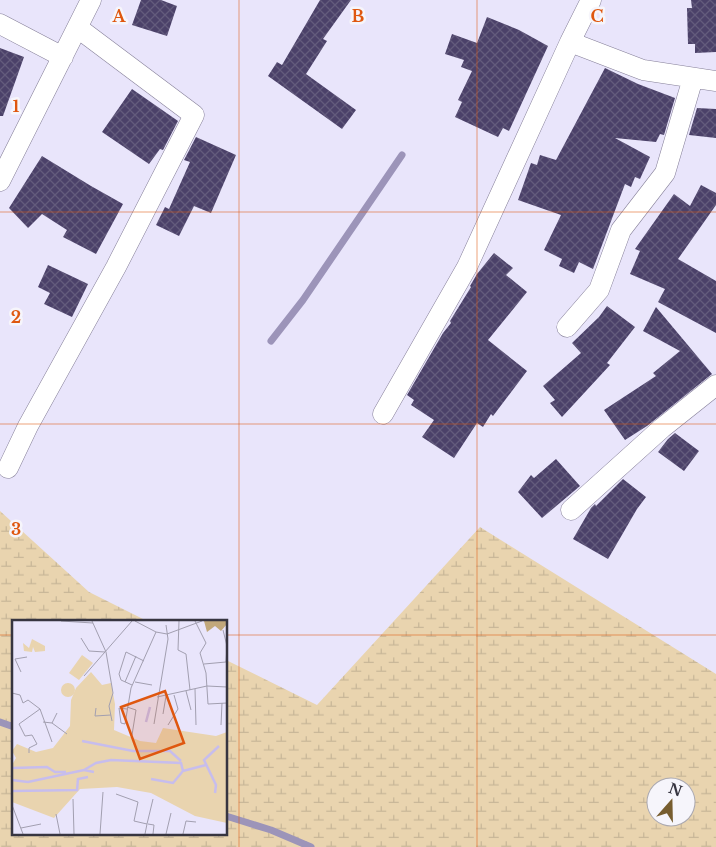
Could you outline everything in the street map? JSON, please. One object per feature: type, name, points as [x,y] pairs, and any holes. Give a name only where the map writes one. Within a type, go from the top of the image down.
[{"type":"street","points":[[0,181],[91,0]]},
{"type":"street","points":[[383,414],[467,267],[591,0]]},
{"type":"street","points":[[0,24],[64,57]]},
{"type":"street","points":[[8,468],[28,426],[116,267],[194,115],[78,28]]},
{"type":"street","points":[[570,42],[644,70],[716,81]]},
{"type":"street","points":[[567,327],[599,290],[621,230],[665,173],[693,78]]},
{"type":"street","points":[[572,510],[662,428],[716,385]]},
{"type":"green space","points":[[0,511],[89,592],[145,620],[12,620],[12,834],[228,834],[228,661],[317,705],[480,527],[716,674],[716,847],[0,847]]},
{"type":"building","points":[[141,0],[161,0],[177,6],[167,36],[132,25]]},
{"type":"building","points":[[320,0],[351,0],[323,39],[327,41],[306,74],[356,110],[342,129],[268,76],[277,62],[282,65]]},
{"type":"building","points":[[691,0],[716,0],[716,52],[695,53],[695,44],[688,44],[687,8],[692,8]]},
{"type":"building","points":[[487,17],[519,30],[548,46],[509,131],[503,128],[498,137],[455,117],[462,102],[458,100],[472,71],[461,67],[464,60],[445,54],[452,34],[477,43]]},
{"type":"building","points":[[0,48],[24,57],[3,116],[0,116]]},
{"type":"building","points":[[605,68],[638,84],[675,98],[664,135],[660,134],[656,142],[615,138],[650,157],[640,179],[635,177],[631,187],[625,184],[593,269],[579,262],[574,273],[559,266],[562,259],[544,250],[561,215],[518,200],[531,163],[537,165],[540,155],[556,160]]},
{"type":"building","points":[[132,89],[178,121],[163,150],[160,149],[149,164],[102,132]]},
{"type":"building","points":[[697,108],[716,109],[716,138],[689,135]]},
{"type":"building","points":[[196,137],[236,155],[211,213],[194,206],[179,236],[156,225],[165,207],[169,209],[190,162],[184,160]]},
{"type":"building","points":[[42,156],[123,204],[96,254],[63,237],[67,230],[42,214],[28,228],[9,208]]},
{"type":"building","points":[[701,185],[716,193],[716,205],[678,259],[716,281],[716,333],[658,302],[665,289],[630,274],[640,251],[635,249],[674,194],[690,206]]},
{"type":"building","points":[[494,253],[513,268],[506,275],[527,292],[488,340],[527,371],[493,416],[491,414],[483,427],[477,423],[454,458],[422,437],[434,420],[411,405],[414,400],[407,395],[443,333],[451,323],[450,321],[477,274]]},
{"type":"building","points":[[48,265],[88,284],[72,317],[44,304],[50,293],[38,287]]},
{"type":"building","points":[[607,306],[635,327],[607,363],[610,365],[562,417],[550,403],[555,400],[543,386],[581,353],[572,343],[599,317]]},
{"type":"building","points":[[656,307],[712,374],[647,426],[625,440],[604,410],[656,376],[653,373],[680,351],[643,331]]},
{"type":"building","points":[[675,433],[699,451],[684,471],[658,452]]},
{"type":"building","points":[[556,459],[580,486],[542,518],[518,492],[531,475],[534,478]]},
{"type":"building","points":[[623,479],[646,497],[608,559],[573,539],[591,508],[595,504],[596,506]]},
{"type":"waterway","points":[[271,341],[303,300],[402,155]]},
{"type":"waterway","points":[[0,722],[12,726]]},
{"type":"waterway","points":[[228,817],[271,830],[311,847]]}]
